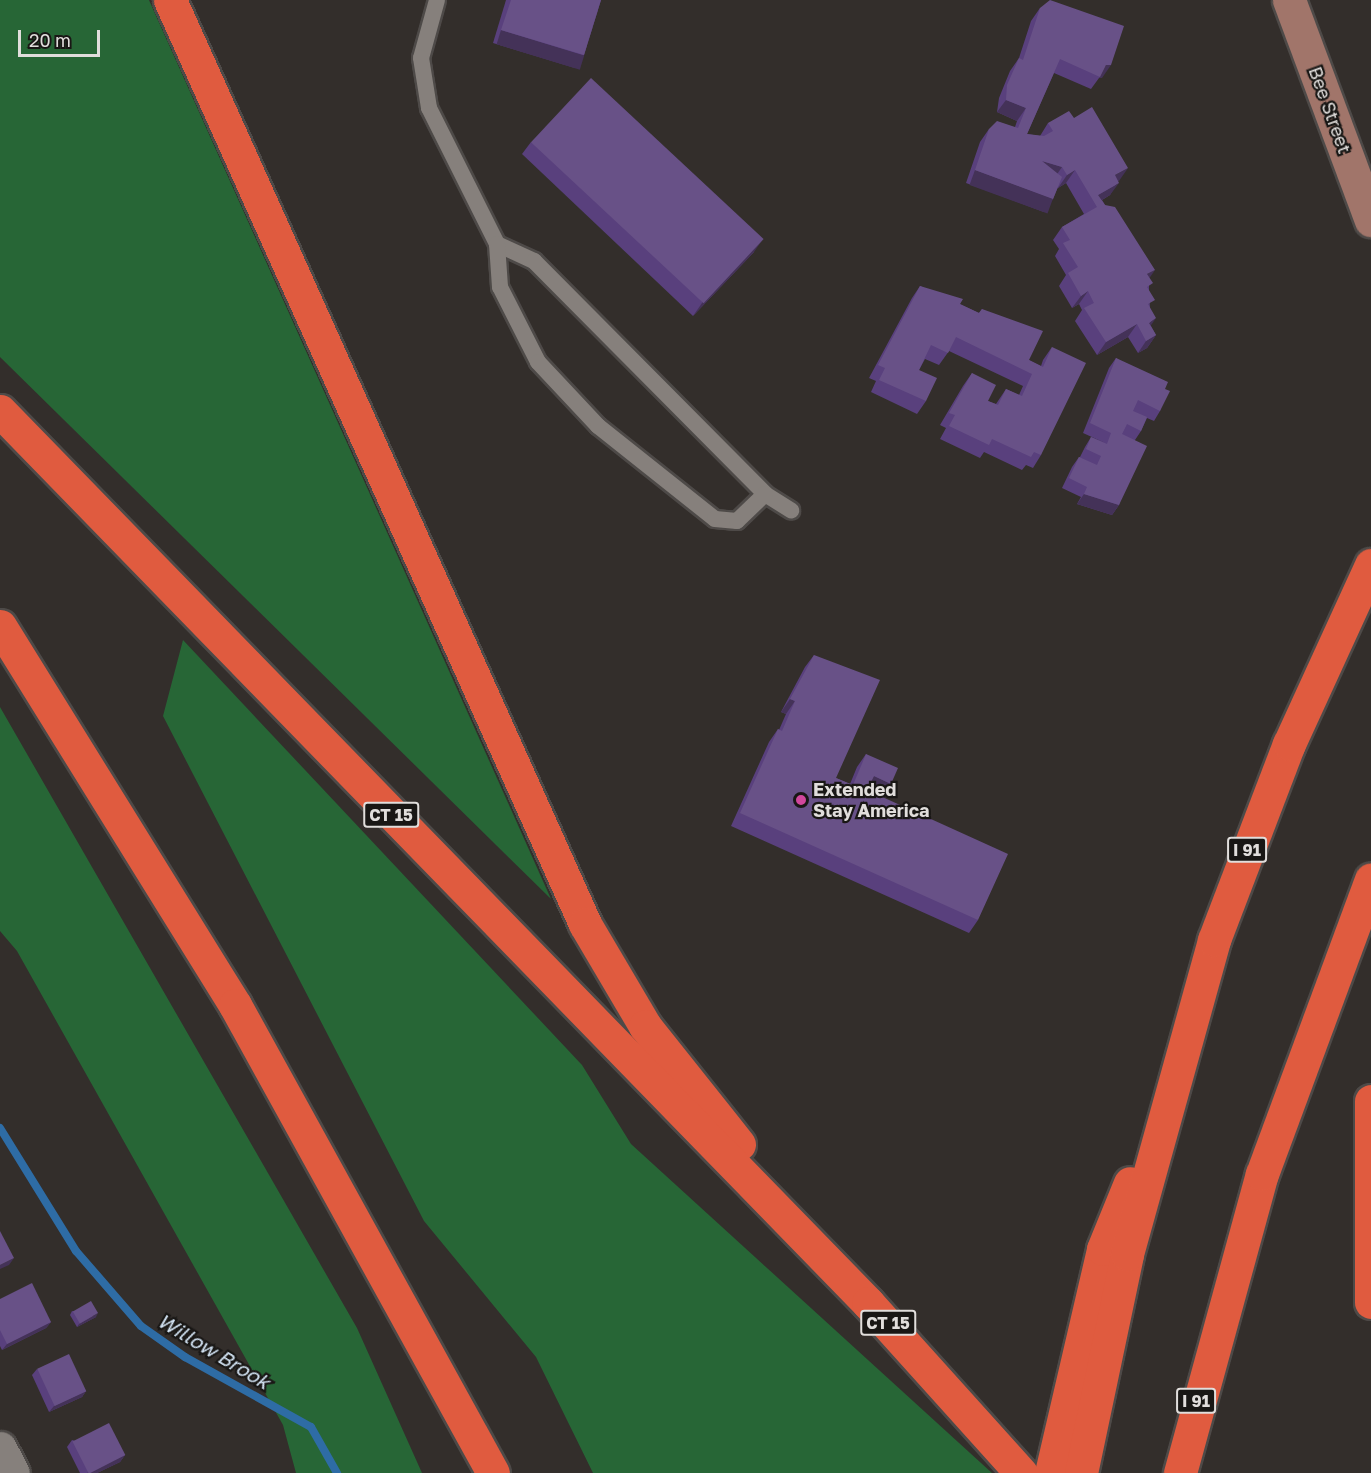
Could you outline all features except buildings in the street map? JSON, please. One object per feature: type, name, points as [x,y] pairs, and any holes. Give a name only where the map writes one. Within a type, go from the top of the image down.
[{"type":"highway","points":[[170,0],[585,924],[645,1026],[734,1137],[785,1217]]},
{"type":"highway","name":"CT 15","points":[[0,411],[785,1217],[988,1433],[1021,1473]]},
{"type":"highway","name":"I 91","points":[[1081,1473],[1154,1146],[1205,968],[1249,845],[1371,565]]},
{"type":"highway","points":[[0,626],[235,1005],[494,1473]]},
{"type":"highway","name":"I 91","points":[[1180,1473],[1262,1174],[1371,880]]},
{"type":"highway","points":[[1371,1101],[1371,1302]]},
{"type":"highway","points":[[1051,1473],[1111,1222],[1154,1146]]},
{"type":"street","name":"Bee Street","points":[[1289,0],[1371,220]]},
{"type":"street","points":[[0,1448],[13,1473]]},
{"type":"lane","points":[[436,0],[421,58],[429,108],[497,244],[500,287],[538,363],[598,426],[715,519],[737,521],[765,494]]},
{"type":"lane","points":[[497,244],[534,261],[765,494],[791,510]]},
{"type":"green space","points":[[0,0],[149,0],[551,899],[0,357]]},
{"type":"green space","points":[[183,640],[582,1065],[631,1144],[992,1473],[593,1473],[536,1357],[424,1221],[163,716]]},
{"type":"green space","points":[[0,707],[357,1328],[422,1473],[296,1473],[283,1425],[17,951],[0,931]]},
{"type":"waterway","name":"Willow Brook","points":[[0,1128],[76,1251],[141,1326],[185,1357],[311,1427],[337,1473]]},
{"type":"place","name":"Extended Stay America","points":[[801,800]]}]
